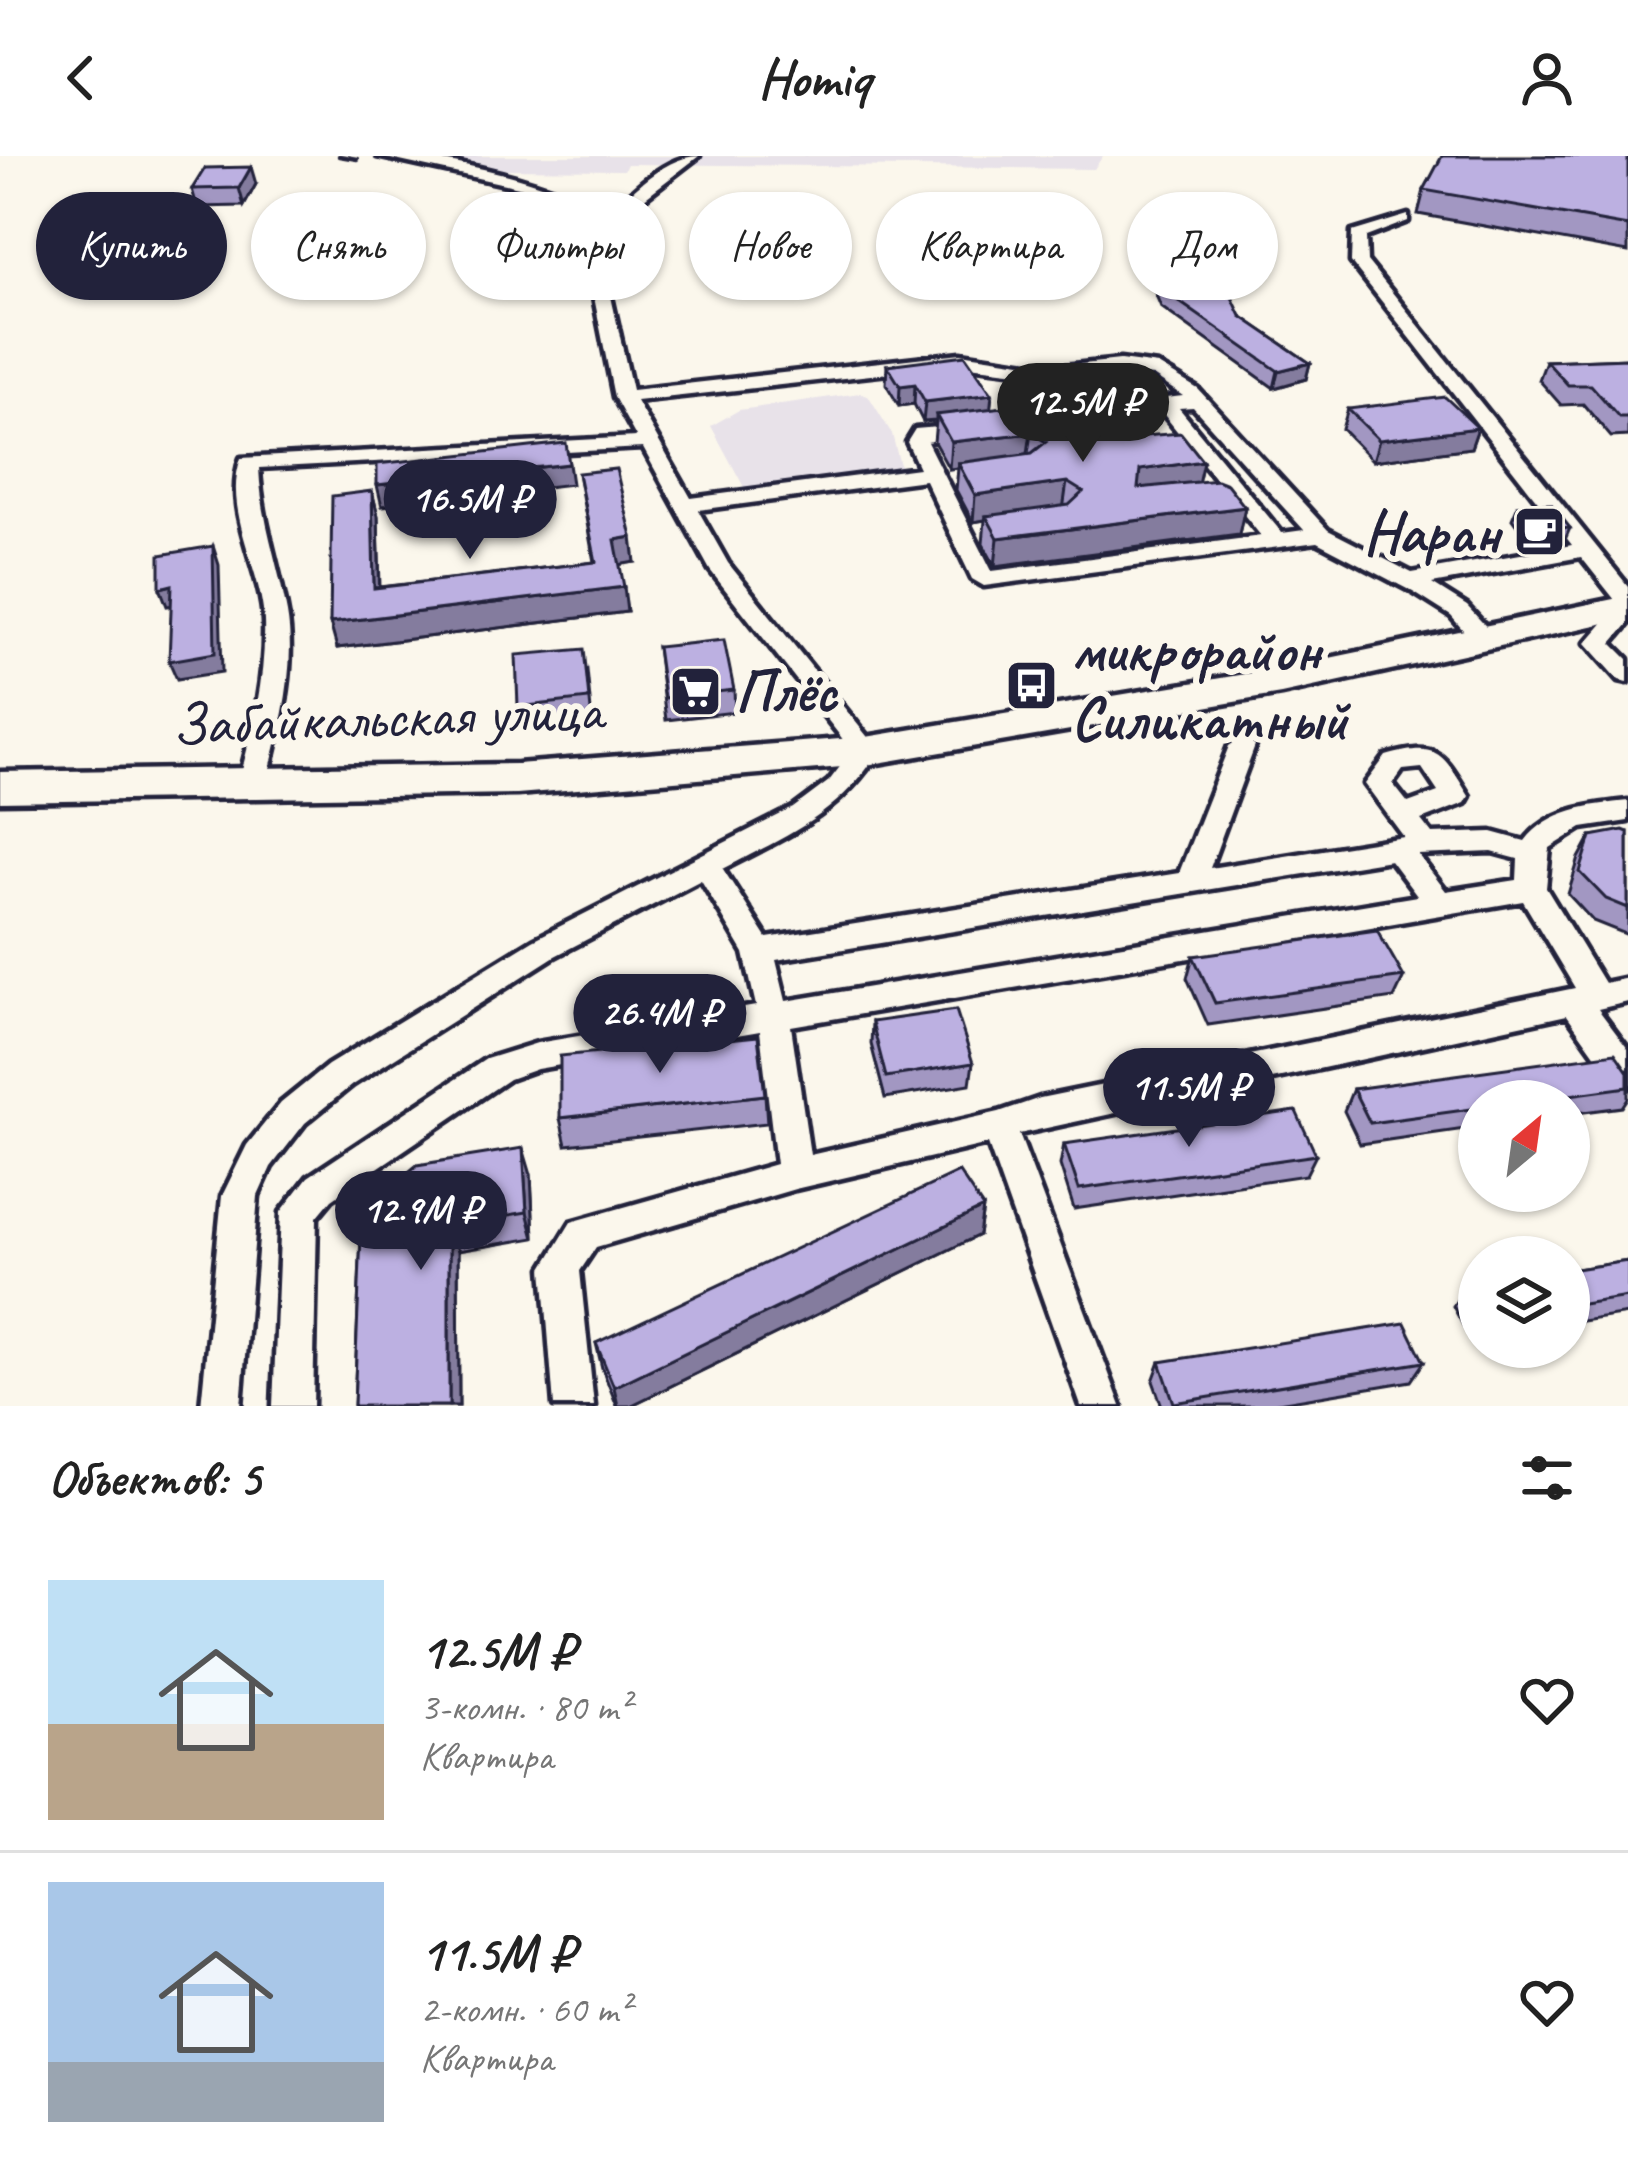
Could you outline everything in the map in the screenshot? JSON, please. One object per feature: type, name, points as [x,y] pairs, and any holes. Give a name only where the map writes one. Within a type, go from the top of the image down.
[{"type":"main road","name":"Забайкальская улица","points":[[0,787],[518,779],[866,751],[1201,696],[1485,640],[1628,606]]},
{"type":"street","points":[[384,156],[532,184],[551,192]]},
{"type":"street","points":[[643,192],[692,156]]},
{"type":"street","points":[[1402,218],[1358,235],[1359,262],[1628,606],[1598,643]]},
{"type":"street","points":[[221,1406],[240,1196],[259,1156],[293,1113],[340,1075],[544,948],[708,868],[803,815],[839,788],[866,751],[718,565],[624,397],[603,300]]},
{"type":"street","points":[[624,397],[961,359],[1064,371],[1166,405],[1189,447],[1226,495],[1277,541]]},
{"type":"street","points":[[1064,371],[1120,365],[1158,371],[1197,400],[1320,535],[1459,611],[1485,640]]},
{"type":"street","points":[[1077,416],[1197,400]]},
{"type":"street","points":[[988,426],[922,433],[917,442],[972,533],[983,579],[1320,535]]},
{"type":"street","points":[[252,785],[274,696],[276,617],[250,511],[248,462],[649,442]]},
{"type":"street","points":[[685,505],[942,477]]},
{"type":"street","points":[[1409,581],[1587,549]]},
{"type":"street","points":[[1598,643],[1628,638]]},
{"type":"street","points":[[1598,643],[1628,674]]},
{"type":"street","points":[[1189,885],[1242,746]]},
{"type":"street","points":[[1628,811],[1580,815],[1538,841],[1532,853],[1531,889],[1599,995],[1628,1074]]},
{"type":"street","points":[[1403,816],[1411,846],[1439,903]]},
{"type":"street","points":[[759,951],[1411,846],[1492,842],[1532,853]]},
{"type":"street","points":[[708,868],[759,951],[774,1017],[795,1174]]},
{"type":"street","points":[[293,1406],[299,1212],[320,1189],[498,1069],[538,1056],[1531,889]]},
{"type":"street","points":[[574,1406],[560,1268],[584,1234],[795,1174],[999,1127],[1040,1112],[1599,995]]},
{"type":"street","points":[[999,1127],[1101,1406]]},
{"type":"shaded area","points":[[438,156],[1103,156],[1094,169],[627,164],[624,170],[492,169],[450,163]]},
{"type":"shaded area","points":[[868,395],[892,434],[901,469],[745,489],[711,426],[739,410]]},
{"type":"building","points":[[1442,156],[1628,156],[1628,226],[1424,190]]},
{"type":"building","points":[[251,167],[239,188],[192,189],[205,168]]},
{"type":"building","points":[[1177,300],[1233,300],[1241,316],[1310,363],[1278,371]]},
{"type":"building","points":[[965,355],[992,394],[925,402],[915,384],[900,386],[887,365]]},
{"type":"building","points":[[1628,358],[1628,417],[1619,417],[1591,385],[1568,385],[1546,361]]},
{"type":"building","points":[[1132,392],[1151,416],[1094,425],[1092,440],[1181,433],[1203,461],[1140,470],[1138,488],[1217,480],[1227,484],[1245,507],[998,538],[986,516],[1069,505],[1083,492],[1067,482],[975,495],[958,463],[1032,453],[1046,442],[1031,433],[951,442],[936,415]]},
{"type":"building","points":[[1445,397],[1478,428],[1379,440],[1348,409]]},
{"type":"building","points":[[566,443],[569,464],[377,485],[377,464]]},
{"type":"building","points":[[616,469],[632,537],[615,540],[624,587],[330,623],[332,496],[372,491],[374,588],[596,562],[578,473]]},
{"type":"building","points":[[1551,504],[1570,528],[1537,531],[1518,505]]},
{"type":"building","points":[[213,546],[215,653],[169,661],[172,585],[160,588],[160,555]]},
{"type":"building","points":[[724,640],[734,690],[664,698],[657,647]]},
{"type":"building","points":[[584,649],[589,699],[518,707],[516,655]]},
{"type":"building","points":[[1628,832],[1628,908],[1606,899],[1580,872],[1591,836]]},
{"type":"building","points":[[1377,930],[1404,977],[1215,1003],[1193,956]]},
{"type":"building","points":[[956,1010],[973,1063],[886,1077],[872,1022]]},
{"type":"building","points":[[758,1036],[765,1095],[560,1118],[560,1056]]},
{"type":"building","points":[[1615,1053],[1628,1072],[1628,1087],[1590,1092],[1590,1080],[1458,1080],[1458,1111],[1370,1123],[1353,1089]]},
{"type":"building","points":[[1296,1111],[1316,1155],[1079,1189],[1064,1144]]},
{"type":"building","points":[[523,1148],[527,1212],[449,1225],[449,1406],[354,1406],[362,1211],[417,1165]]},
{"type":"building","points":[[959,1172],[983,1208],[614,1387],[596,1343]]},
{"type":"building","points":[[1628,1261],[1628,1297],[1590,1303],[1590,1267]]},
{"type":"building","points":[[1405,1323],[1424,1362],[1174,1403],[1160,1362]]},
{"type":"railway","points":[[339,156],[357,159]]},
{"type":"place","name":"Наран","points":[[1539,532]]},
{"type":"place","name":"микрорайон Силикатный","points":[[1032,685]]},
{"type":"place","name":"Плёс","points":[[696,691]]}]
